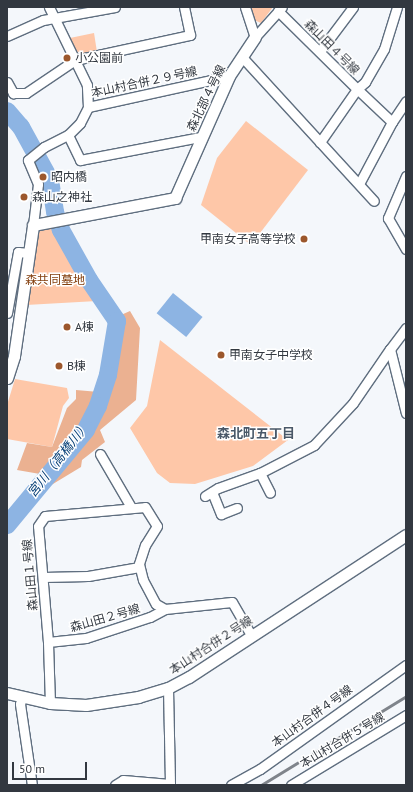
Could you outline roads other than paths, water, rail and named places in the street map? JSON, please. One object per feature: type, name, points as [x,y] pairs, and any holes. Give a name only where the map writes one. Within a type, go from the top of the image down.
[{"type":"street","points":[[7,378],[29,253],[37,224],[38,184],[28,160],[44,147],[68,135],[80,123],[88,107],[87,85],[50,7]]},
{"type":"street","points":[[7,36],[43,20],[115,7]]},
{"type":"street","points":[[7,82],[14,93],[26,93],[75,60],[190,35],[184,7]]},
{"type":"street","points":[[245,7],[255,37]]},
{"type":"street","points":[[320,52],[353,7]]},
{"type":"street","points":[[392,122],[357,89],[365,82],[384,50],[397,7]]},
{"type":"street","points":[[242,57],[255,37],[280,9]]},
{"type":"street","name":"森山田４号線","points":[[280,9],[357,89],[320,142]]},
{"type":"street","name":"森北部４号線","points":[[37,224],[175,198],[229,76],[242,57],[374,201]]},
{"type":"street","name":"本山村合併２９号線","points":[[88,107],[229,76]]},
{"type":"street","points":[[359,184],[392,122],[406,101]]},
{"type":"street","points":[[68,135],[80,160],[201,137]]},
{"type":"street","points":[[406,176],[388,218],[406,249]]},
{"type":"street","points":[[7,313],[18,252],[29,253]]},
{"type":"street","points":[[237,508],[220,514],[208,494],[260,473],[314,445],[331,429],[353,403],[406,328]]},
{"type":"street","points":[[390,349],[406,413]]},
{"type":"street","points":[[100,454],[131,507]]},
{"type":"street","points":[[260,473],[270,493]]},
{"type":"street","name":"森山田１号線","points":[[50,703],[48,642],[38,526],[45,516],[131,507],[145,507],[156,520],[157,526],[145,545],[140,567]]},
{"type":"street","name":"本山村合併２号線","points":[[7,693],[50,703],[86,705],[138,697],[168,688],[406,535]]},
{"type":"street","points":[[43,577],[88,576],[140,567],[143,580],[156,604],[165,609],[232,602],[251,635]]},
{"type":"street","name":"森山田２号線","points":[[48,642],[86,638],[150,617],[165,609]]},
{"type":"street","name":"本山村合併４号線","points":[[232,785],[260,769],[406,665]]},
{"type":"street","points":[[115,785],[123,780],[170,784],[168,688]]},
{"type":"street","points":[[22,697],[20,704],[32,785]]},
{"type":"street","name":"本山村合併５号線","points":[[291,785],[406,715]]},
{"type":"water","points":[[173,293],[203,317],[186,337],[157,313]]},
{"type":"waterway","name":"宮川（高橋川）","points":[[7,111],[21,127],[50,180],[55,212],[61,230],[89,280],[117,321],[108,375],[98,406],[86,430],[7,525]]},
{"type":"railway","points":[[261,785],[406,696]]},
{"type":"place","name":"小公園前","points":[[67,58]]},
{"type":"place","name":"昭内橋","points":[[43,177]]},
{"type":"place","name":"森山之神社","points":[[24,197]]},
{"type":"place","name":"甲南女子高等学校","points":[[304,239]]},
{"type":"place","name":"A棟","points":[[67,327]]},
{"type":"place","name":"甲南女子中学校","points":[[221,355]]},
{"type":"place","name":"B棟","points":[[59,366]]},
{"type":"district","name":"森北町五丁目","points":[[256,434]]},
{"type":"park label","name":"森共同墓地","points":[[55,280]]}]
